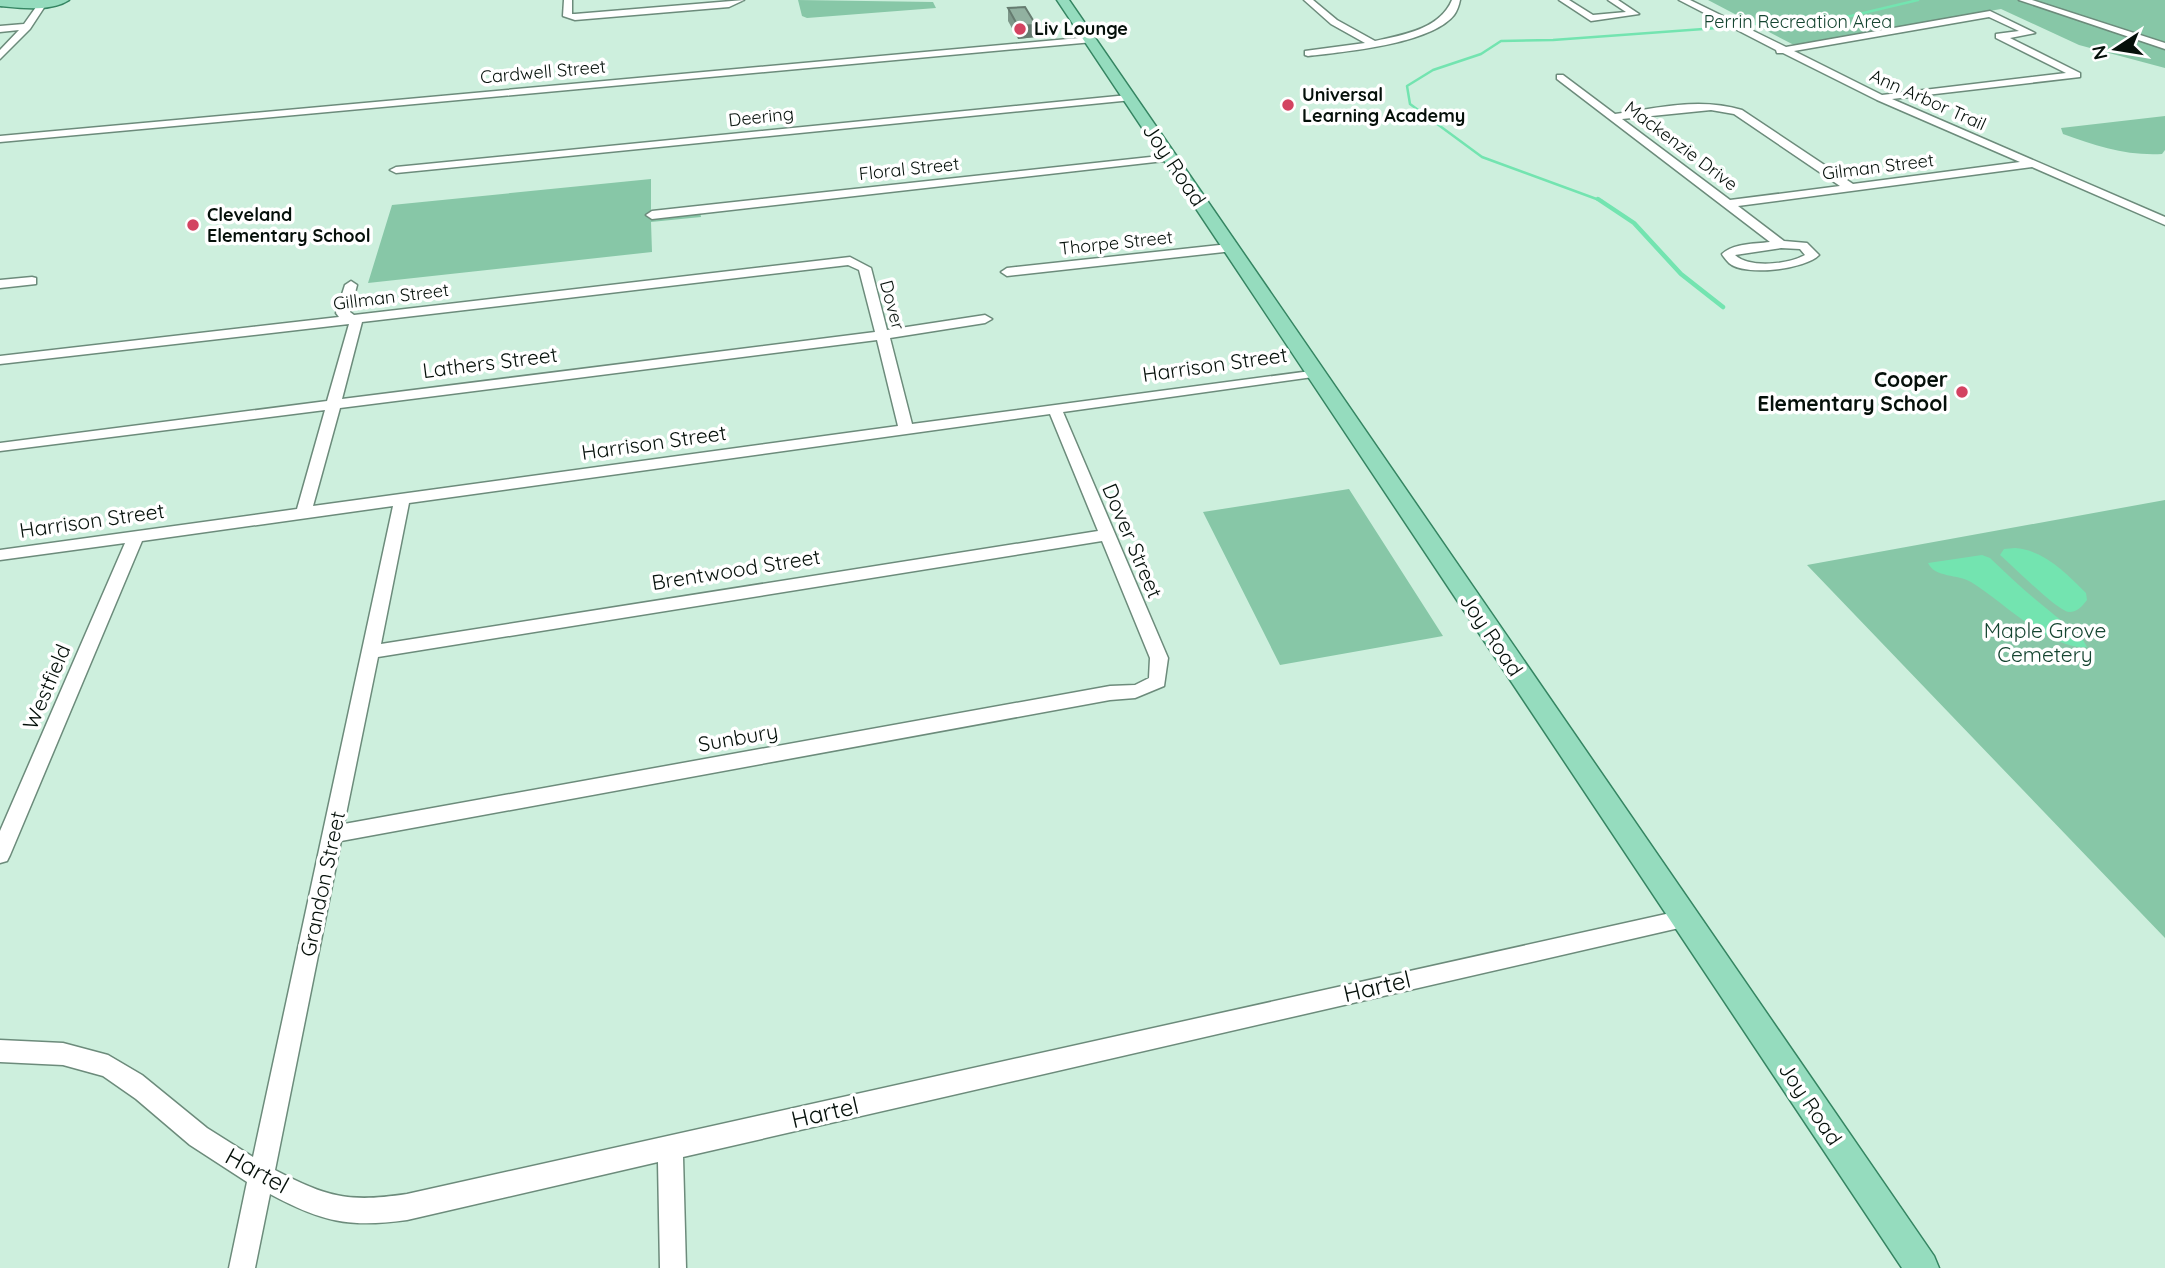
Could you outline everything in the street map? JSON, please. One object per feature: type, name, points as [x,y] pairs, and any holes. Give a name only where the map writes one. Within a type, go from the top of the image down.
[{"type":"main road","points":[[0,3],[63,0]]},
{"type":"main road","name":"Joy Road","points":[[1063,0],[1313,373],[1922,1268]]},
{"type":"street","points":[[568,0],[567,16],[729,4],[740,0]]},
{"type":"street","points":[[1308,0],[1334,22],[1374,44]]},
{"type":"street","points":[[1308,53],[1374,44],[1434,26],[1454,10],[1456,0]]},
{"type":"street","points":[[1563,0],[1591,18],[1635,14],[1612,0]]},
{"type":"street","name":"Ann Arbor Trail","points":[[1683,0],[1780,51],[1881,98],[2165,221]]},
{"type":"street","points":[[2024,0],[2165,46]]},
{"type":"street","points":[[0,56],[27,27],[44,2]]},
{"type":"street","points":[[1780,51],[1990,14],[2030,33],[1999,36],[2077,75],[1881,98]]},
{"type":"street","points":[[0,29],[27,27]]},
{"type":"street","name":"Cardwell Street","points":[[0,139],[1090,40]]},
{"type":"street","name":"Mackenzie Drive","points":[[1560,77],[1781,244],[1803,246],[1812,252],[1813,257],[1749,267],[1735,263],[1728,254],[1736,250],[1781,244]]},
{"type":"street","name":"Deering","points":[[396,170],[1128,98]]},
{"type":"street","points":[[1614,117],[1709,106],[1728,108],[1851,188]]},
{"type":"street","name":"Floral Street","points":[[652,215],[1169,158]]},
{"type":"street","name":"Gilman Street","points":[[1728,204],[2033,164]]},
{"type":"street","name":"Thorpe Street","points":[[1007,272],[1229,248]]},
{"type":"street","name":"Dover","points":[[787,268],[845,261],[860,263],[865,268],[906,429]]},
{"type":"street","name":"Gillman Street","points":[[0,360],[787,268]]},
{"type":"street","points":[[0,285],[32,281]]},
{"type":"street","points":[[304,512],[356,323],[343,313],[351,285]]},
{"type":"street","name":"Lathers Street","points":[[0,446],[882,335],[985,319]]},
{"type":"street","name":"Harrison Street","points":[[0,555],[1313,373]]},
{"type":"street","name":"Dover Street","points":[[1055,409],[1159,658],[1158,681],[1150,688]]},
{"type":"street","name":"Grandon Street","points":[[242,1268],[402,499]]},
{"type":"street","name":"Brentwood Street","points":[[372,652],[1106,535]]},
{"type":"street","name":"Westfield","points":[[0,855],[136,536]]},
{"type":"street","name":"Sunbury","points":[[334,834],[1110,694],[1136,693],[1150,688]]},
{"type":"street","name":"Hartel","points":[[0,1051],[62,1052],[103,1064],[129,1080],[206,1144],[261,1174],[318,1205],[344,1211],[373,1211],[407,1207],[1684,919]]},
{"type":"street","points":[[670,1148],[673,1268]]},
{"type":"green space","points":[[798,0],[933,2],[936,8],[807,18],[802,16]]},
{"type":"green space","name":"Perrin Recreation Area","points":[[1708,0],[2165,0],[2165,68],[2079,45],[2001,9],[1794,45]]},
{"type":"green space","points":[[2165,116],[2165,150],[2162,154],[2124,152],[2100,146],[2063,134],[2061,128]]},
{"type":"green space","points":[[651,179],[651,215],[700,210],[701,217],[651,222],[652,252],[368,283],[392,205]]},
{"type":"green space","points":[[1349,489],[1443,636],[1280,665],[1203,512]]},
{"type":"green space","name":"Maple Grove Cemetery","points":[[2165,500],[2165,938],[1807,565]]},
{"type":"shaded area","points":[[2015,548],[2036,553],[2054,564],[2086,593],[2087,600],[2072,612],[2063,610],[2000,555],[2004,549]]},
{"type":"shaded area","points":[[1982,555],[1990,558],[2076,632],[2087,647],[2073,646],[2042,633],[1971,582],[1936,571],[1928,563]]},
{"type":"building","points":[[1025,7],[1036,25],[1018,26],[1008,8]]},
{"type":"waterway","points":[[1751,24],[1821,23],[1918,0]]},
{"type":"waterway","points":[[1600,200],[1482,157],[1410,104],[1407,86],[1433,70],[1481,54],[1501,41],[1553,40],[1717,28]]},
{"type":"waterway","points":[[1600,200],[1634,223],[1681,274],[1723,307]]},
{"type":"place","name":"Liv Lounge","points":[[1020,29]]},
{"type":"place","name":"Universal Learning Academy","points":[[1288,105]]},
{"type":"place","name":"Cleveland Elementary School","points":[[193,225]]},
{"type":"place","name":"Cooper Elementary School","points":[[1962,392]]}]
